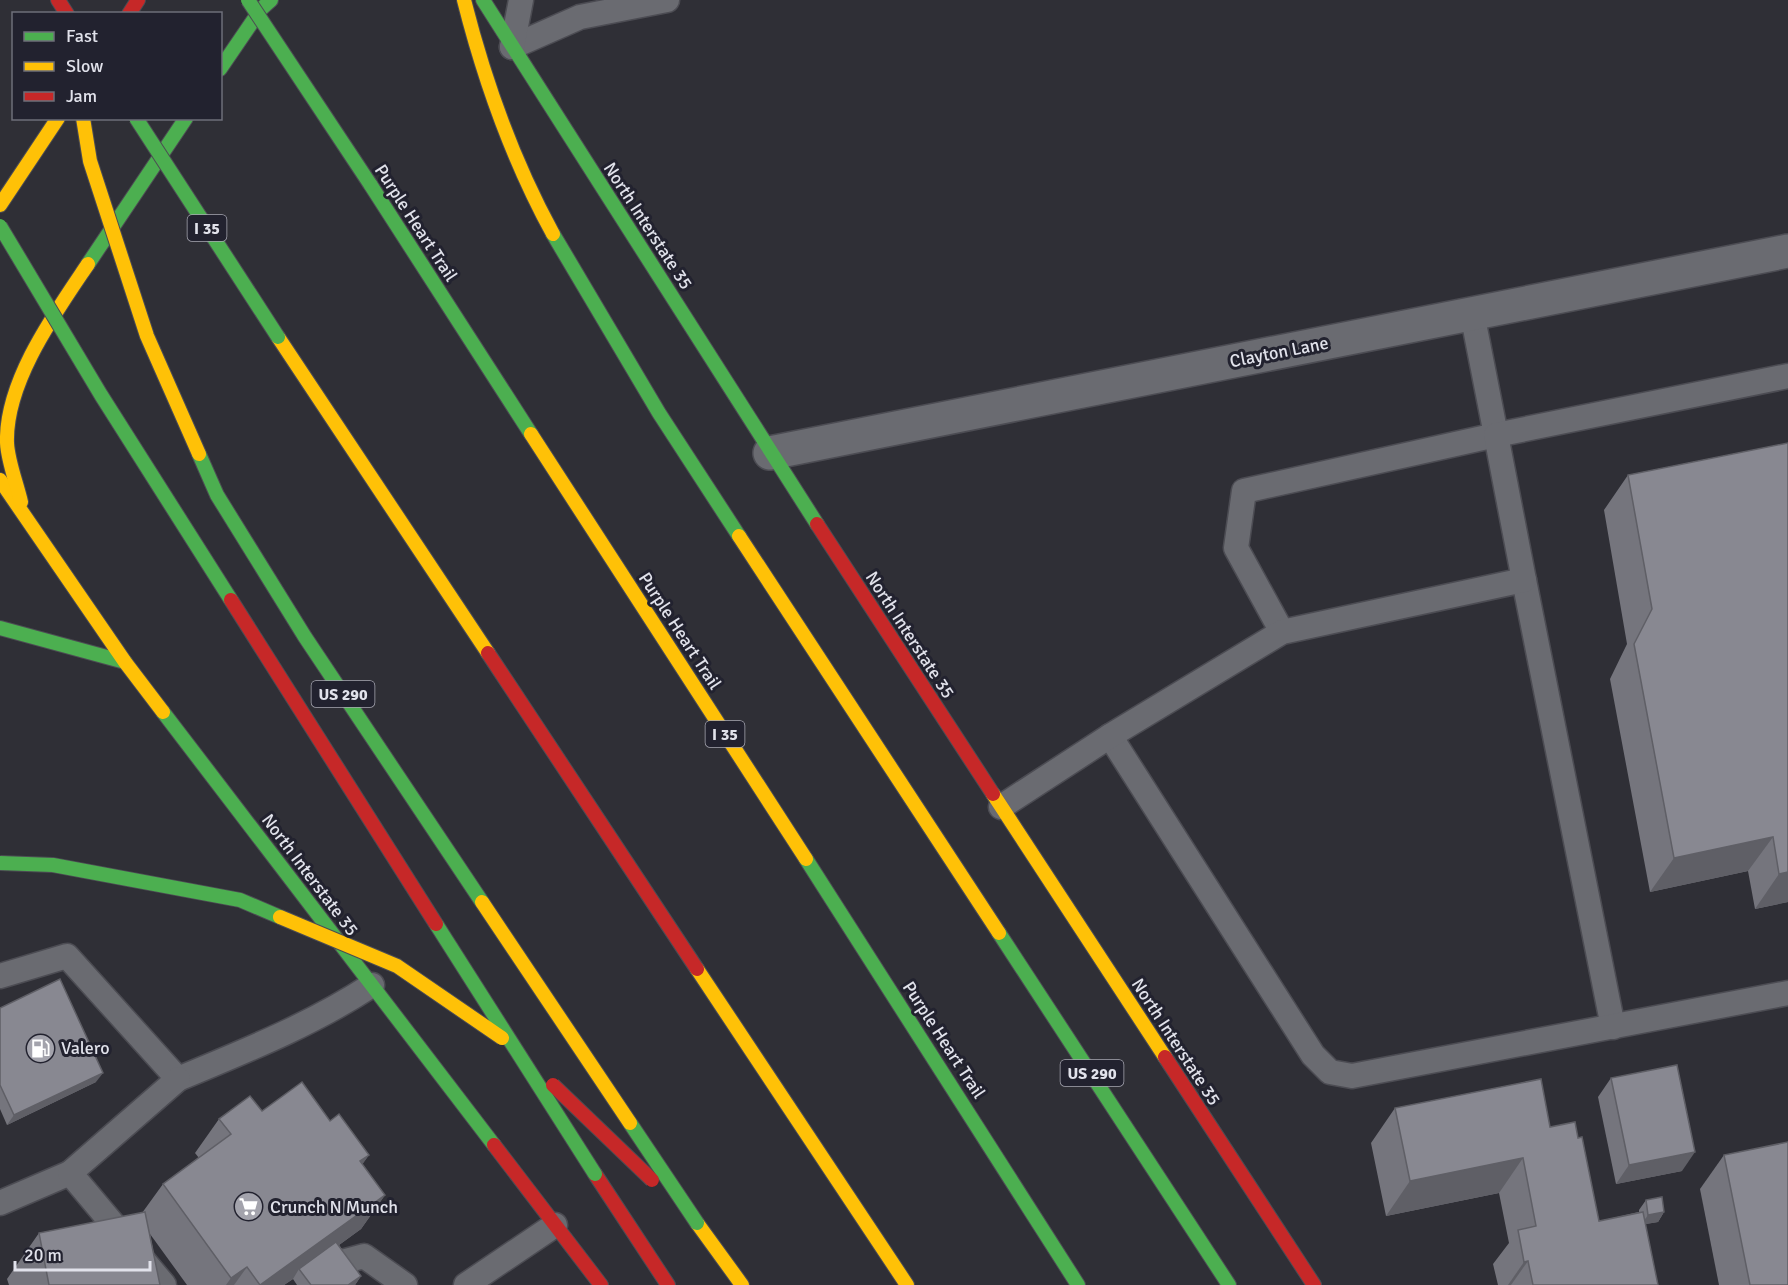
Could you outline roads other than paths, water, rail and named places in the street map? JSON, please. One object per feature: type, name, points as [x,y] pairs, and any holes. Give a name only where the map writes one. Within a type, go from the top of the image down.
[{"type":"main road","name":"Purple Heart Trail","points":[[248,0],[370,184],[929,1049],[1078,1285]]},
{"type":"main road","points":[[222,66],[261,9],[272,0]]},
{"type":"main road","name":"US 290","points":[[464,0],[485,80],[511,147],[577,277],[659,413],[1229,1285]]},
{"type":"main road","name":"North Interstate 35","points":[[483,0],[770,453],[1314,1285]]},
{"type":"main road","points":[[0,205],[57,120]]},
{"type":"main road","name":"US 290","points":[[82,120],[90,160],[147,336],[217,495],[312,647],[697,1223],[742,1285]]},
{"type":"main road","name":"I 35","points":[[137,120],[278,337],[907,1285]]},
{"type":"main road","points":[[23,512],[7,444],[12,399],[31,356],[79,277],[185,120]]},
{"type":"main road","points":[[0,226],[107,405],[595,1174],[668,1285]]},
{"type":"main road","name":"North Interstate 35","points":[[0,480],[125,662],[600,1285]]},
{"type":"main road","points":[[0,628],[125,662]]},
{"type":"main road","points":[[0,863],[53,865],[240,900],[397,966],[510,1044],[697,1223]]},
{"type":"street","name":"Clayton Lane","points":[[770,453],[1788,251]]},
{"type":"lane","points":[[512,47],[521,0]]},
{"type":"lane","points":[[512,47],[580,17],[667,0]]},
{"type":"lane","points":[[1473,313],[1613,1027]]},
{"type":"lane","points":[[1282,632],[1236,548],[1244,491],[1496,435],[1788,376]]},
{"type":"lane","points":[[1001,807],[1110,736],[1282,632],[1524,580]]},
{"type":"lane","points":[[1110,736],[1313,1054],[1330,1072],[1352,1076],[1788,993]]},
{"type":"lane","points":[[0,976],[67,956],[178,1079]]},
{"type":"lane","points":[[0,1203],[70,1173],[178,1079],[294,1030],[333,1010],[372,985]]},
{"type":"lane","points":[[70,1173],[165,1285]]},
{"type":"lane","points":[[466,1285],[555,1225]]},
{"type":"lane","points":[[343,1271],[364,1256],[405,1285]]},
{"type":"place","name":"Valero","points":[[40,1048]]},
{"type":"place","name":"Crunch N Munch","points":[[249,1207]]}]
